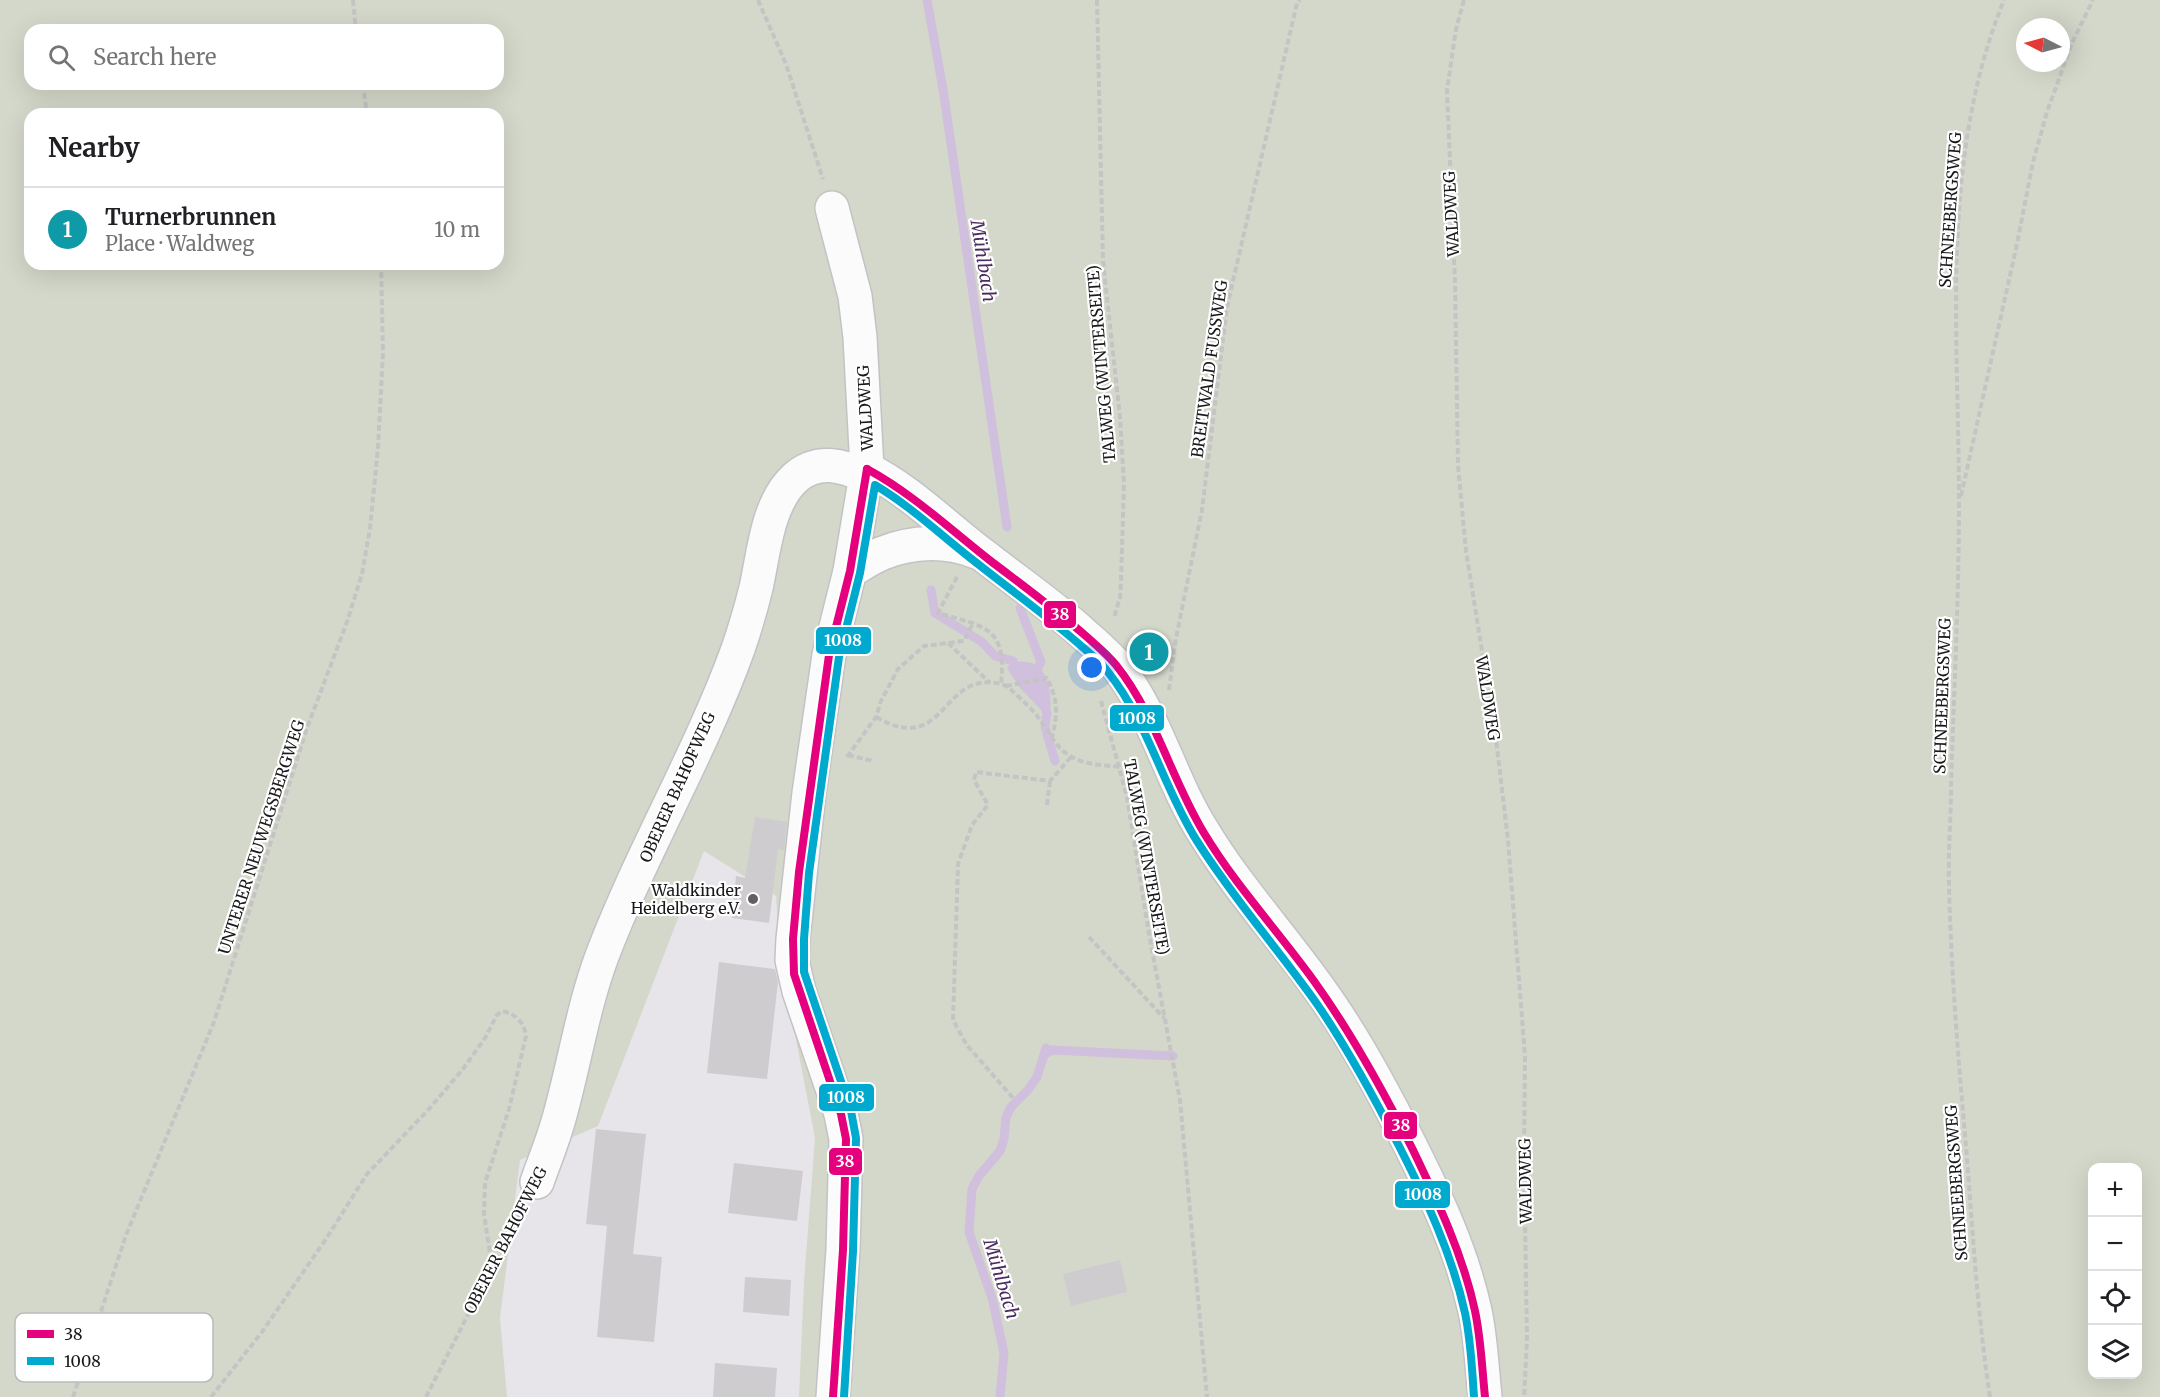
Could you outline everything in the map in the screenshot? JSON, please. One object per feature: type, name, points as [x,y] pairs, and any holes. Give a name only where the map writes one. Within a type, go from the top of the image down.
[{"type":"street","name":"WALDWEG","points":[[832,208],[855,296],[864,381],[867,473],[903,490],[1029,589],[1101,649],[1128,682],[1149,719],[1191,811],[1204,833],[1246,893],[1327,999],[1362,1054],[1445,1216],[1476,1314],[1485,1397]]},
{"type":"street","name":"OBERER BAHOFWEG","points":[[537,1182],[558,1121],[578,1034],[602,955],[729,673],[748,618],[764,546],[778,502],[795,478],[808,469],[830,465],[867,473]]},
{"type":"street","points":[[833,1397],[843,1251],[846,1139],[841,1114],[796,982],[792,952],[799,872],[829,655],[850,571],[867,473]]},
{"type":"street","name":"WALDWEG","points":[[850,571],[883,553],[924,545],[945,543],[958,545],[982,554]]},
{"type":"path","points":[[352,0],[355,24]]},
{"type":"path","points":[[758,0],[786,64],[832,208]]},
{"type":"path","name":"TALWEG (WINTERSEITE)","points":[[1097,0],[1103,261],[1120,417],[1124,484],[1120,597],[1101,649]]},
{"type":"path","name":"BREITWALD FUSSWEG","points":[[1176,638],[1202,510],[1227,307],[1294,14],[1300,0]]},
{"type":"path","name":"WALDWEG","points":[[1464,0],[1456,29],[1447,90],[1455,282],[1458,455],[1466,551],[1496,739],[1508,840],[1525,1056],[1527,1341],[1524,1397]]},
{"type":"path","name":"SCHNEEBERGSWEG","points":[[1990,1397],[1981,1337],[1954,999],[1949,881],[1959,502],[1955,290],[1963,157],[1978,72],[2004,0]]},
{"type":"path","points":[[1959,502],[2017,244],[2033,162],[2047,112],[2072,43],[2093,0]]},
{"type":"path","points":[[364,90],[366,108]]},
{"type":"path","name":"UNTERER NEUWEGSBERGWEG","points":[[100,1313],[126,1235],[214,1022],[307,728],[347,622],[362,574],[370,528],[379,436],[383,353],[381,270]]},
{"type":"path","points":[[951,590],[938,613],[988,629],[996,637],[1000,647],[1003,685],[1033,710],[1052,737],[1071,757],[1086,762],[1120,767]]},
{"type":"path","points":[[973,625],[964,641],[924,646],[898,669],[881,701],[876,717],[898,728],[913,729],[932,720],[958,694],[970,686],[990,683],[1016,684],[1047,678],[1053,690],[1057,716],[1052,737]]},
{"type":"path","points":[[948,643],[990,683]]},
{"type":"path","name":"TALWEG (WINTERSEITE)","points":[[1101,698],[1127,797],[1180,1100],[1207,1397]]},
{"type":"path","points":[[848,755],[873,761]]},
{"type":"path","points":[[1047,804],[1050,781],[1071,757]]},
{"type":"path","points":[[1013,1098],[966,1044],[953,1020],[958,864],[972,825],[988,805],[974,780],[976,771],[1050,781]]},
{"type":"path","points":[[1089,937],[1164,1018]]},
{"type":"path","points":[[211,1397],[262,1332],[328,1236],[367,1174],[429,1109],[463,1069],[485,1038],[497,1015],[502,1011],[509,1012],[520,1019],[525,1027],[525,1036],[508,1109],[485,1183],[484,1214],[492,1267]]},
{"type":"path","name":"OBERER BAHOFWEG","points":[[426,1397],[537,1182]]},
{"type":"path","name":"UNTERER NEUWEGSBERGWEG","points":[[73,1397],[78,1382]]},
{"type":"shaded area","points":[[0,0],[2160,0],[2160,1397],[799,1397],[804,1282],[815,1138],[780,956],[776,896],[704,851],[598,1126],[520,1160],[500,1318],[507,1397],[0,1397]]},
{"type":"shaded area","points":[[1013,661],[1036,665],[1044,674],[1049,686],[1050,710],[1044,713],[1020,688],[1007,668]]},
{"type":"building","points":[[755,817],[787,822],[784,850],[778,849],[769,923],[732,918],[736,876],[745,878]]},
{"type":"building","points":[[719,962],[775,969],[778,982],[767,1079],[707,1073]]},
{"type":"building","points":[[596,1129],[646,1134],[633,1254],[662,1257],[654,1342],[597,1337],[607,1226],[586,1224]]},
{"type":"building","points":[[734,1163],[803,1171],[797,1221],[728,1213]]},
{"type":"building","points":[[1120,1260],[1127,1292],[1071,1306],[1063,1274]]},
{"type":"building","points":[[745,1277],[791,1280],[789,1316],[743,1312]]},
{"type":"building","points":[[715,1363],[777,1368],[775,1397],[713,1397]]},
{"type":"waterway","name":"Mühlbach","points":[[927,0],[943,89],[1007,527]]},
{"type":"waterway","points":[[931,590],[935,613],[982,642],[995,656],[1013,661]]},
{"type":"waterway","name":"Mühlbach","points":[[1020,608],[1041,662],[1035,674],[1036,677]]},
{"type":"waterway","name":"Mühlbach","points":[[1043,702],[1047,713],[1045,727],[1055,761]]},
{"type":"waterway","name":"Mühlbach","points":[[1000,1397],[1004,1353],[992,1298],[969,1232],[972,1189],[979,1176],[1000,1151],[1004,1139],[1006,1117],[1011,1107],[1037,1077],[1046,1048]]},
{"type":"waterway","points":[[1045,1054],[1052,1050],[1173,1056]]},
{"type":"transit line","name":"38","points":[[867,469],[916,501],[1064,617],[1109,657],[1130,684],[1153,726],[1192,812],[1216,853],[1328,1001],[1367,1064],[1413,1150],[1449,1229],[1470,1290],[1479,1332],[1485,1397]]},
{"type":"transit line","name":"38","points":[[833,1397],[843,1250],[846,1139],[841,1114],[794,974],[793,939],[799,872],[829,655],[850,571],[867,469]]},
{"type":"transit line","name":"1008","points":[[844,1397],[853,1251],[856,1138],[851,1111],[804,972],[804,939],[809,873],[839,657],[860,573],[875,485],[915,513],[1067,634],[1102,664],[1122,691],[1197,841],[1225,883],[1328,1021],[1370,1091],[1409,1166],[1437,1227],[1460,1291],[1469,1334],[1474,1397]]},
{"type":"place","name":"Turnerbrunnen","points":[[1149,652]]},
{"type":"place","name":"Waldkinder Heidelberg e.V.","points":[[753,899]]}]
